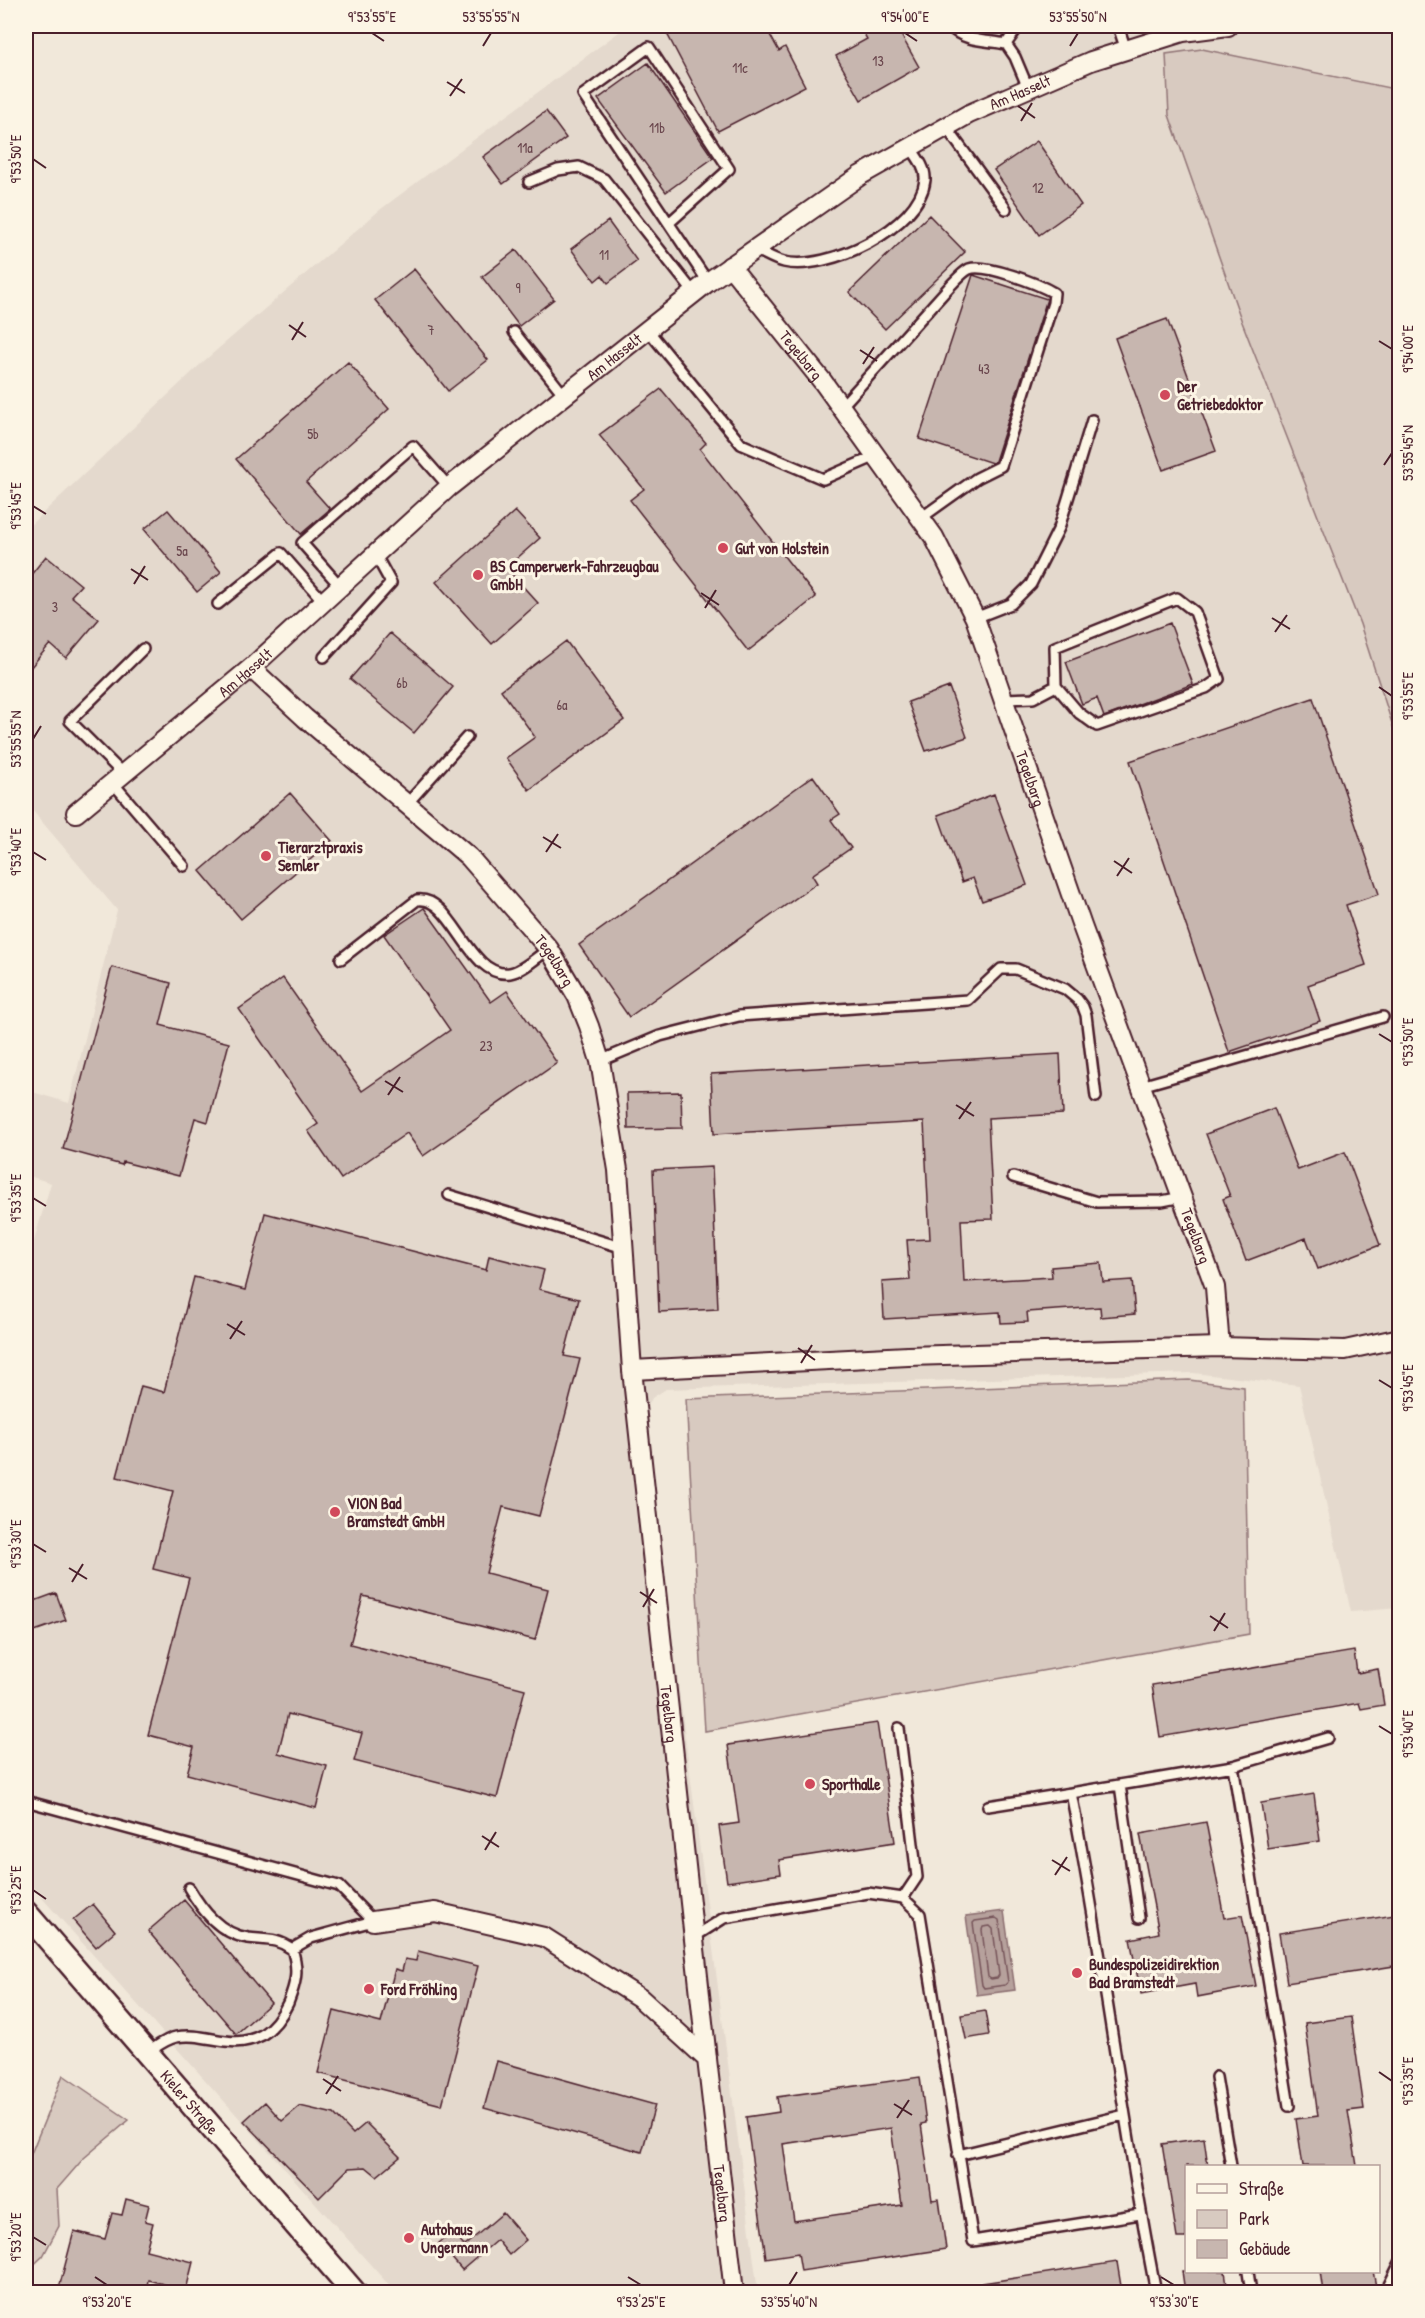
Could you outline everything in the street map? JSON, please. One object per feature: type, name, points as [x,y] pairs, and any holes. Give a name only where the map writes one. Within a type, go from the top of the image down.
[{"type":"street","name":"Am Hasselt","points":[[76,813],[251,668],[449,487],[701,287],[861,175],[969,114],[1090,61],[1126,50],[1163,31],[1228,26]]},
{"type":"street","name":"Tegelbarg","points":[[730,266],[841,407],[921,518],[934,537],[975,618],[1082,926],[1215,1287],[1220,1347]]},
{"type":"street","name":"Tegelbarg","points":[[251,668],[305,718],[469,857],[549,949],[577,996],[600,1061],[618,1170],[632,1370],[734,2292]]},
{"type":"street","points":[[632,1370],[908,1356],[1220,1347],[1345,1350],[1400,1338]]},
{"type":"street","points":[[373,1921],[435,1912],[544,1937],[640,1998],[707,2059]]},
{"type":"street","name":"Kieler Straße","points":[[26,1913],[354,2292]]},
{"type":"lane","points":[[949,26],[961,36],[1006,44],[1016,57],[1028,88]]},
{"type":"lane","points":[[1006,44],[1019,26]]},
{"type":"lane","points":[[1118,26],[1126,50]]},
{"type":"lane","points":[[669,223],[729,169],[649,47],[583,95],[669,223],[701,287]]},
{"type":"lane","points":[[946,127],[1006,209]]},
{"type":"lane","points":[[754,249],[784,262],[806,263],[832,258],[870,244],[898,222],[919,198],[925,180],[923,168],[910,147]]},
{"type":"lane","points":[[529,182],[558,170],[579,167],[604,179],[701,287]]},
{"type":"lane","points":[[841,407],[951,285],[968,270],[983,267],[1045,287],[1054,293],[1053,303],[1001,466],[977,478],[921,518]]},
{"type":"lane","points":[[647,329],[741,444],[823,479],[876,456]]},
{"type":"lane","points":[[514,332],[564,395]]},
{"type":"lane","points":[[975,618],[1011,604],[1031,584],[1059,528],[1092,420]]},
{"type":"lane","points":[[340,586],[302,543],[413,446],[449,487]]},
{"type":"lane","points":[[218,604],[280,553],[323,601]]},
{"type":"lane","points":[[324,657],[391,583],[375,554]]},
{"type":"lane","points":[[1177,598],[1195,612],[1219,679],[1206,688],[1096,726],[1079,713],[1056,686],[1055,647],[1177,598]]},
{"type":"lane","points":[[143,650],[70,721],[118,778],[184,866]]},
{"type":"lane","points":[[1003,699],[1033,698],[1056,686]]},
{"type":"lane","points":[[406,805],[467,737]]},
{"type":"lane","points":[[341,959],[417,900],[424,899],[437,907],[479,960],[497,971],[507,974],[516,972],[549,949]]},
{"type":"lane","points":[[600,1061],[660,1036],[739,1016],[968,1000],[992,975],[1001,969],[1011,968],[1065,989],[1083,1006],[1095,1097]]},
{"type":"lane","points":[[1141,1086],[1383,1017]]},
{"type":"lane","points":[[1013,1177],[1096,1202],[1162,1201],[1182,1197]]},
{"type":"lane","points":[[449,1195],[624,1248]]},
{"type":"lane","points":[[899,1728],[917,1877],[903,1898]]},
{"type":"lane","points":[[988,1806],[1233,1766],[1328,1738]]},
{"type":"lane","points":[[1233,1766],[1289,2106]]},
{"type":"lane","points":[[1120,1785],[1139,1918]]},
{"type":"lane","points":[[1071,1793],[1093,1907],[1140,2214],[1156,2292]]},
{"type":"lane","points":[[26,1801],[339,1886],[373,1921],[311,1938],[292,1949]]},
{"type":"lane","points":[[146,2054],[174,2037],[190,2036],[235,2043],[252,2040],[271,2030],[284,2011],[294,1988],[297,1965],[292,1949],[281,1941],[244,1937],[222,1927],[203,1912],[189,1888]]},
{"type":"lane","points":[[694,1937],[724,1918],[868,1893],[903,1898],[920,1914],[973,2241],[1140,2214]]},
{"type":"lane","points":[[1216,2077],[1231,2165]]},
{"type":"lane","points":[[958,2155],[1124,2115]]},
{"type":"lane","points":[[1389,2292],[1389,2285],[1400,2263]]},
{"type":"lane","points":[[1248,2273],[1251,2292]]},
{"type":"shaded area","points":[[627,26],[1399,26],[1399,90],[1202,49],[1166,54],[1169,116],[1242,322],[1360,624],[1399,745],[1399,1608],[1351,1612],[1299,1385],[1193,1373],[666,1389],[652,1398],[643,1416],[758,2292],[395,2292],[26,1880],[26,1268],[51,1183],[26,1175],[26,1090],[69,1103],[117,910],[26,803],[26,529],[204,361],[381,209]]},
{"type":"green space","points":[[1202,49],[1399,90],[1399,745],[1360,624],[1242,322],[1169,115],[1166,54]]},
{"type":"green space","points":[[1189,1380],[1244,1387],[1249,1634],[705,1731],[686,1399]]},
{"type":"green space","points":[[63,2075],[129,2120],[84,2158],[57,2189],[59,2226],[43,2256],[26,2272],[26,2166]]},
{"type":"water","points":[[1004,1911],[1015,1990],[977,1995],[966,1916]]},
{"type":"building","points":[[663,26],[765,26],[779,51],[785,47],[805,86],[718,131]]},
{"type":"building","points":[[859,26],[896,26],[919,67],[861,100],[836,56],[867,39]]},
{"type":"building","points":[[648,63],[713,158],[666,192],[598,99]]},
{"type":"building","points":[[546,111],[566,138],[503,184],[483,157]]},
{"type":"building","points":[[1037,141],[1081,205],[1039,235],[994,170]]},
{"type":"building","points":[[929,215],[965,252],[885,329],[849,292]]},
{"type":"building","points":[[608,221],[637,261],[608,283],[602,275],[595,281],[571,249]]},
{"type":"building","points":[[516,250],[554,299],[519,326],[482,277]]},
{"type":"building","points":[[414,269],[488,360],[448,391],[375,300]]},
{"type":"building","points":[[973,275],[1047,299],[995,461],[992,463],[919,439]]},
{"type":"building","name":"Der Getriebedoktor","points":[[1167,319],[1216,451],[1163,470],[1115,338]]},
{"type":"building","points":[[348,362],[389,409],[306,482],[330,509],[301,534],[236,459]]},
{"type":"building","name":"Gut von Holstein","points":[[661,389],[706,443],[700,449],[816,597],[748,651],[630,500],[644,489],[599,435]]},
{"type":"building","points":[[168,510],[221,572],[197,592],[144,529]]},
{"type":"building","name":"BS Camperwerk-Fahrzeugbau GmbH","points":[[515,511],[540,538],[506,568],[538,603],[492,644],[436,582]]},
{"type":"building","points":[[46,556],[81,585],[71,596],[99,619],[66,658],[50,644],[26,673],[26,581]]},
{"type":"building","points":[[1170,623],[1193,684],[1104,717],[1097,698],[1082,704],[1066,662]]},
{"type":"building","points":[[390,633],[453,687],[414,733],[350,679]]},
{"type":"building","points":[[566,641],[624,720],[529,790],[506,758],[535,737],[501,690]]},
{"type":"building","points":[[949,687],[967,737],[926,751],[908,702]]},
{"type":"building","points":[[1313,698],[1379,894],[1346,905],[1366,965],[1308,985],[1320,1021],[1229,1052],[1130,761]]},
{"type":"building","points":[[813,776],[840,814],[831,820],[851,848],[812,875],[817,883],[629,1017],[579,945]]},
{"type":"building","name":"Tierarztpraxis Semler","points":[[290,793],[332,841],[241,919],[200,871]]},
{"type":"building","points":[[994,794],[1027,885],[982,901],[973,878],[962,882],[938,815]]},
{"type":"building","points":[[424,908],[491,1002],[507,991],[557,1063],[423,1156],[407,1133],[341,1179],[308,1131],[318,1124],[239,1009],[283,978],[362,1091],[450,1030],[384,935]]},
{"type":"building","points":[[112,967],[171,983],[160,1025],[229,1043],[208,1122],[195,1118],[179,1176],[123,1162],[122,1165],[63,1149]]},
{"type":"building","points":[[1060,1054],[1063,1114],[988,1118],[993,1219],[961,1220],[964,1282],[1052,1277],[1051,1267],[1101,1263],[1103,1282],[1132,1280],[1135,1314],[1101,1317],[1100,1307],[1027,1312],[1028,1322],[1001,1323],[1000,1312],[884,1319],[882,1282],[910,1280],[907,1240],[930,1239],[924,1122],[714,1134],[711,1074]]},
{"type":"building","points":[[681,1092],[682,1128],[628,1129],[627,1093]]},
{"type":"building","points":[[1274,1108],[1298,1170],[1345,1152],[1380,1245],[1318,1269],[1306,1238],[1246,1261],[1223,1199],[1230,1196],[1206,1134]]},
{"type":"building","points":[[712,1167],[718,1309],[659,1312],[653,1170]]},
{"type":"building","name":"VION Bad Bramstedt GmbH","points":[[265,1213],[486,1270],[489,1256],[544,1270],[539,1289],[579,1299],[564,1356],[580,1359],[539,1516],[503,1507],[486,1573],[548,1589],[535,1640],[363,1596],[350,1644],[525,1689],[497,1798],[354,1761],[362,1733],[288,1714],[278,1753],[327,1766],[316,1808],[187,1774],[194,1747],[148,1735],[189,1578],[153,1569],[173,1491],[117,1477],[141,1386],[164,1392],[194,1277],[245,1290]]},
{"type":"building","points":[[56,1593],[66,1620],[26,1634],[26,1604]]},
{"type":"building","points":[[1354,1651],[1357,1673],[1378,1669],[1384,1705],[1361,1709],[1359,1703],[1160,1737],[1152,1685]]},
{"type":"building","name":"Sporthalle","points":[[877,1723],[895,1842],[779,1860],[781,1874],[727,1882],[719,1826],[739,1823],[728,1745]]},
{"type":"building","points":[[1314,1794],[1320,1841],[1268,1849],[1261,1803]]},
{"type":"building","points":[[1206,1822],[1224,1918],[1242,1915],[1256,1986],[1197,1997],[1195,1984],[1141,1994],[1130,1939],[1159,1933],[1140,1834]]},
{"type":"building","points":[[184,1900],[271,2003],[236,2034],[148,1931]]},
{"type":"building","points":[[93,1904],[115,1931],[96,1947],[73,1920]]},
{"type":"building","points":[[1394,1915],[1400,1965],[1287,1983],[1279,1933]]},
{"type":"building","points":[[418,1951],[478,1966],[442,2105],[318,2073],[334,2011],[381,2023],[395,1969],[402,1971],[405,1959],[416,1961]]},
{"type":"building","points":[[985,2011],[989,2035],[966,2039],[961,2015]]},
{"type":"building","points":[[1351,2017],[1364,2109],[1348,2111],[1357,2165],[1303,2165],[1296,2119],[1318,2116],[1305,2023]]},
{"type":"building","points":[[497,2061],[655,2105],[642,2152],[484,2108]]},
{"type":"building","points":[[920,2077],[926,2123],[921,2124],[932,2200],[939,2199],[946,2249],[801,2271],[798,2253],[766,2258],[746,2117],[779,2112],[777,2097]],"holes":[[[891,2128],[902,2205],[794,2221],[783,2144]]]},
{"type":"building","points":[[265,2102],[282,2121],[300,2106],[334,2114],[353,2134],[366,2123],[400,2157],[377,2176],[366,2167],[349,2168],[319,2198],[244,2121]]},
{"type":"building","points":[[1204,2138],[1208,2165],[1185,2165],[1185,2238],[1177,2238],[1162,2144]]},
{"type":"building","points":[[126,2199],[149,2205],[145,2221],[153,2223],[146,2250],[193,2262],[186,2290],[148,2280],[146,2292],[58,2292],[74,2231],[105,2239],[112,2213],[122,2215]]},
{"type":"building","points":[[503,2213],[526,2240],[509,2255],[497,2240],[462,2270],[439,2243],[452,2232],[464,2246]]},
{"type":"building","points":[[1117,2262],[1122,2292],[984,2292],[983,2283]]},
{"type":"building","points":[[1182,2271],[1185,2273],[1225,2273],[1228,2292],[1185,2292]]},
{"type":"building","points":[[1320,2273],[1373,2273],[1377,2292],[1323,2292]]},
{"type":"place","name":"Der Getriebedoktor","points":[[1165,395]]},
{"type":"place","name":"Gut von Holstein","points":[[723,548]]},
{"type":"place","name":"BS Camperwerk-Fahrzeugbau GmbH","points":[[478,575]]},
{"type":"place","name":"Tierarztpraxis Semler","points":[[266,856]]},
{"type":"place","name":"VION Bad Bramstedt GmbH","points":[[335,1512]]},
{"type":"place","name":"Sporthalle","points":[[810,1784]]},
{"type":"place","name":"Bundespolizeidirektion Bad Bramstedt","points":[[1077,1973]]},
{"type":"place","name":"Ford Fröhling","points":[[369,1989]]},
{"type":"place","name":"Autohaus Ungermann","points":[[409,2238]]}]
